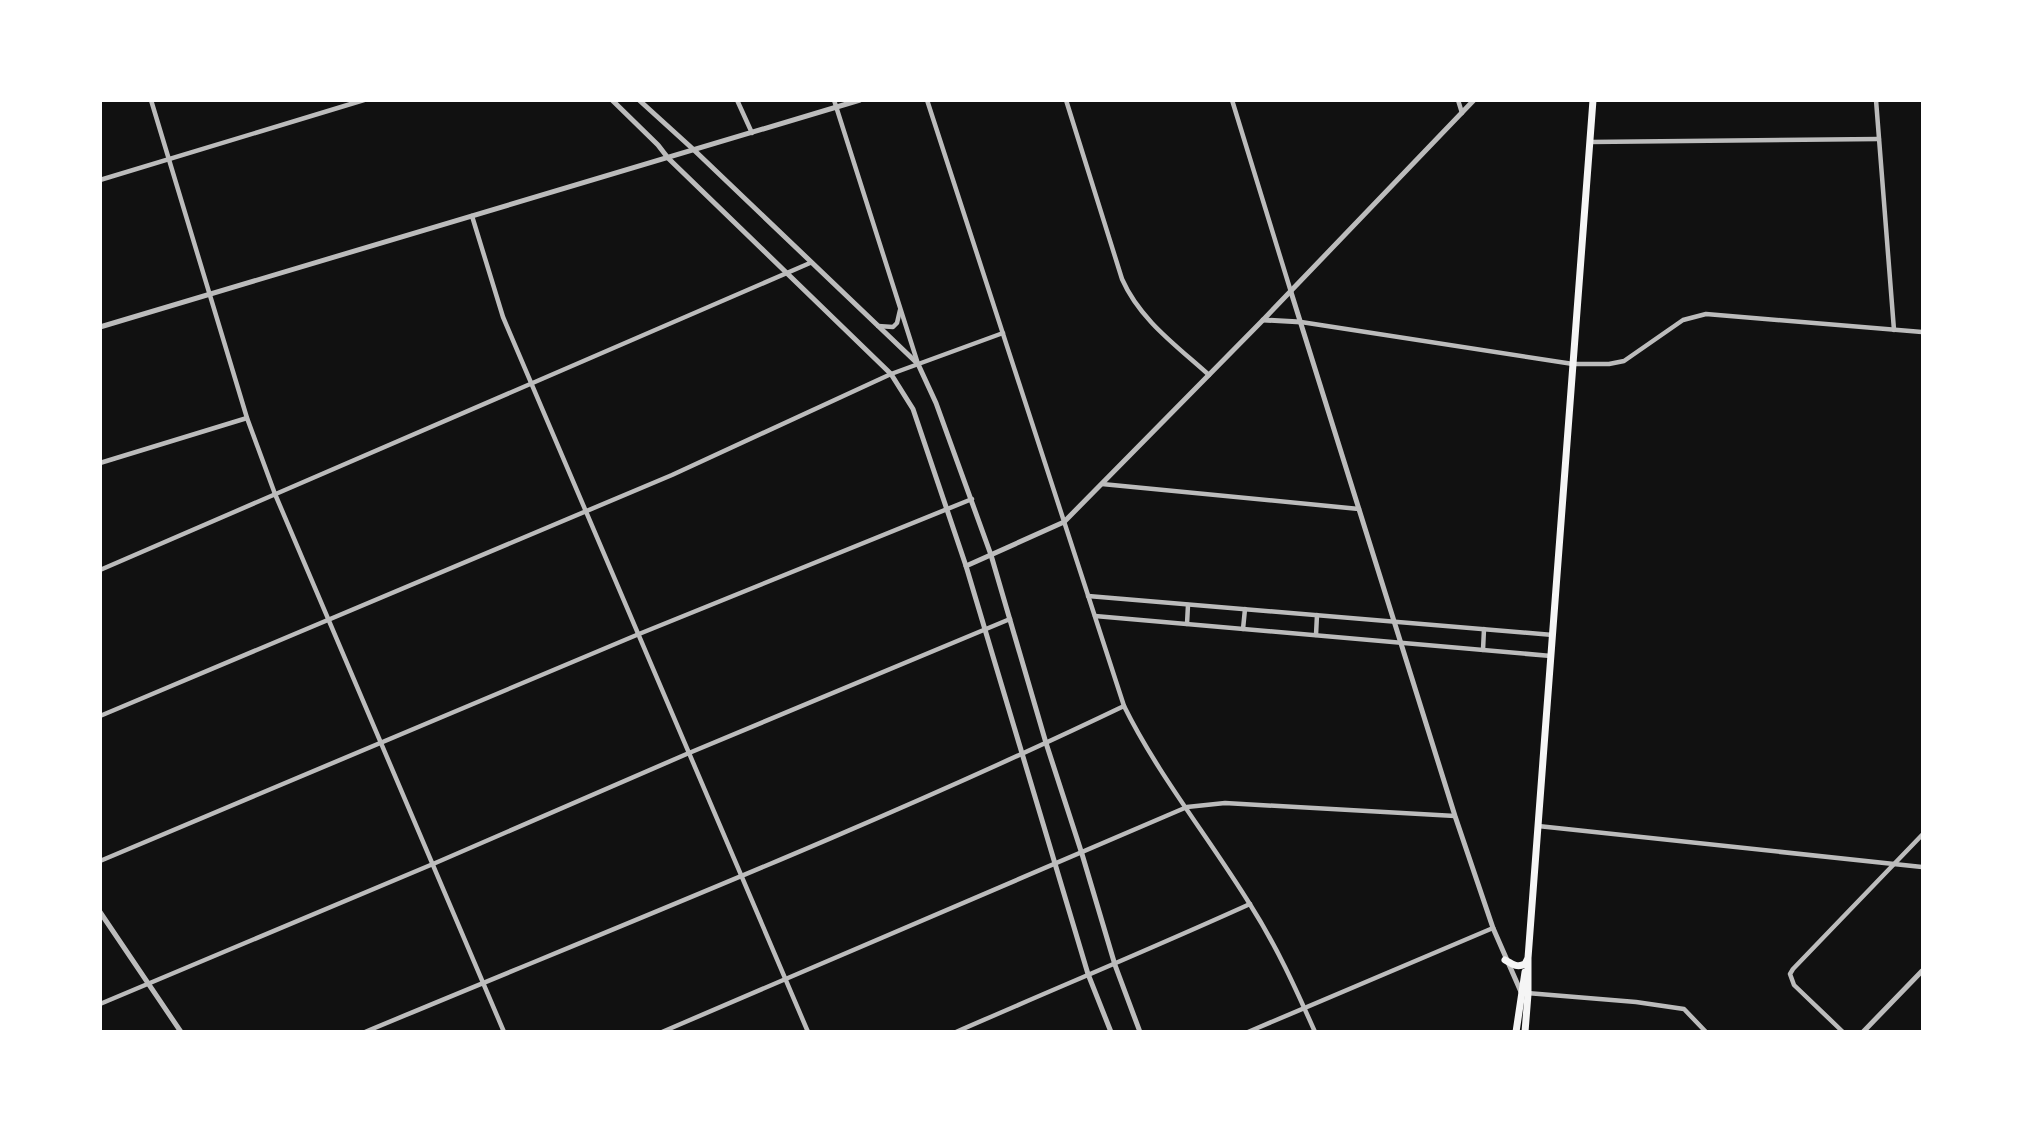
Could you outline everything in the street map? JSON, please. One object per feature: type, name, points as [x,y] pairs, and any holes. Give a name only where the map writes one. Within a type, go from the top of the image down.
[{"type":"main road","points":[[1525,1032],[1525,993],[1593,100]]},
{"type":"main road","points":[[1506,960],[1515,966],[1520,966],[1525,964],[1528,958]]},
{"type":"main road","points":[[1516,1032],[1525,993]]},
{"type":"street","points":[[151,100],[247,418],[275,494],[504,1032]]},
{"type":"street","points":[[100,180],[364,100]]},
{"type":"street","points":[[612,100],[658,145],[668,158],[891,374],[913,409],[966,566],[1088,974],[1111,1032]]},
{"type":"street","points":[[639,100],[918,364]]},
{"type":"street","points":[[737,100],[752,133]]},
{"type":"street","points":[[834,100],[918,364],[936,403],[991,555],[1115,965],[1140,1032]]},
{"type":"street","points":[[100,327],[860,100]]},
{"type":"street","points":[[927,100],[1124,706],[1140,737],[1279,952],[1315,1032]]},
{"type":"street","points":[[1066,100],[1122,279],[1130,297],[1142,314],[1209,375]]},
{"type":"street","points":[[1232,100],[1455,816],[1506,960],[1525,993],[1636,1002],[1683,1009],[1706,1032]]},
{"type":"street","points":[[1458,100],[1462,113]]},
{"type":"street","points":[[966,566],[1064,522],[1263,320],[1474,100]]},
{"type":"street","points":[[1876,100],[1894,330]]},
{"type":"street","points":[[1590,142],[1880,139]]},
{"type":"street","points":[[472,216],[503,317],[808,1032]]},
{"type":"street","points":[[100,570],[810,263]]},
{"type":"street","points":[[878,325],[893,327],[897,323],[900,310]]},
{"type":"street","points":[[1263,320],[1301,322],[1573,364],[1609,364],[1624,361],[1683,320],[1706,314],[1923,332]]},
{"type":"street","points":[[100,716],[587,511],[772,430],[891,374],[1003,333]]},
{"type":"street","points":[[100,463],[247,418]]},
{"type":"street","points":[[1102,484],[1359,509]]},
{"type":"street","points":[[100,861],[639,634],[972,499]]},
{"type":"street","points":[[1088,596],[1552,635]]},
{"type":"street","points":[[1187,624],[1188,605]]},
{"type":"street","points":[[1243,629],[1245,609]]},
{"type":"street","points":[[1316,635],[1317,615]]},
{"type":"street","points":[[1095,616],[1551,656]]},
{"type":"street","points":[[100,1004],[1010,619]]},
{"type":"street","points":[[1483,650],[1484,629]]},
{"type":"street","points":[[365,1032],[742,876],[1022,754],[1124,706]]},
{"type":"street","points":[[662,1032],[1082,854],[1187,807],[1225,803],[1455,816]]},
{"type":"street","points":[[1538,826],[1923,867]]},
{"type":"street","points":[[1843,1032],[1794,985],[1790,974],[1923,836]]},
{"type":"street","points":[[956,1032],[1088,974],[1115,965],[1250,904]]},
{"type":"street","points":[[100,912],[181,1032]]},
{"type":"street","points":[[1248,1032],[1493,928]]},
{"type":"street","points":[[1863,1032],[1923,971]]}]
